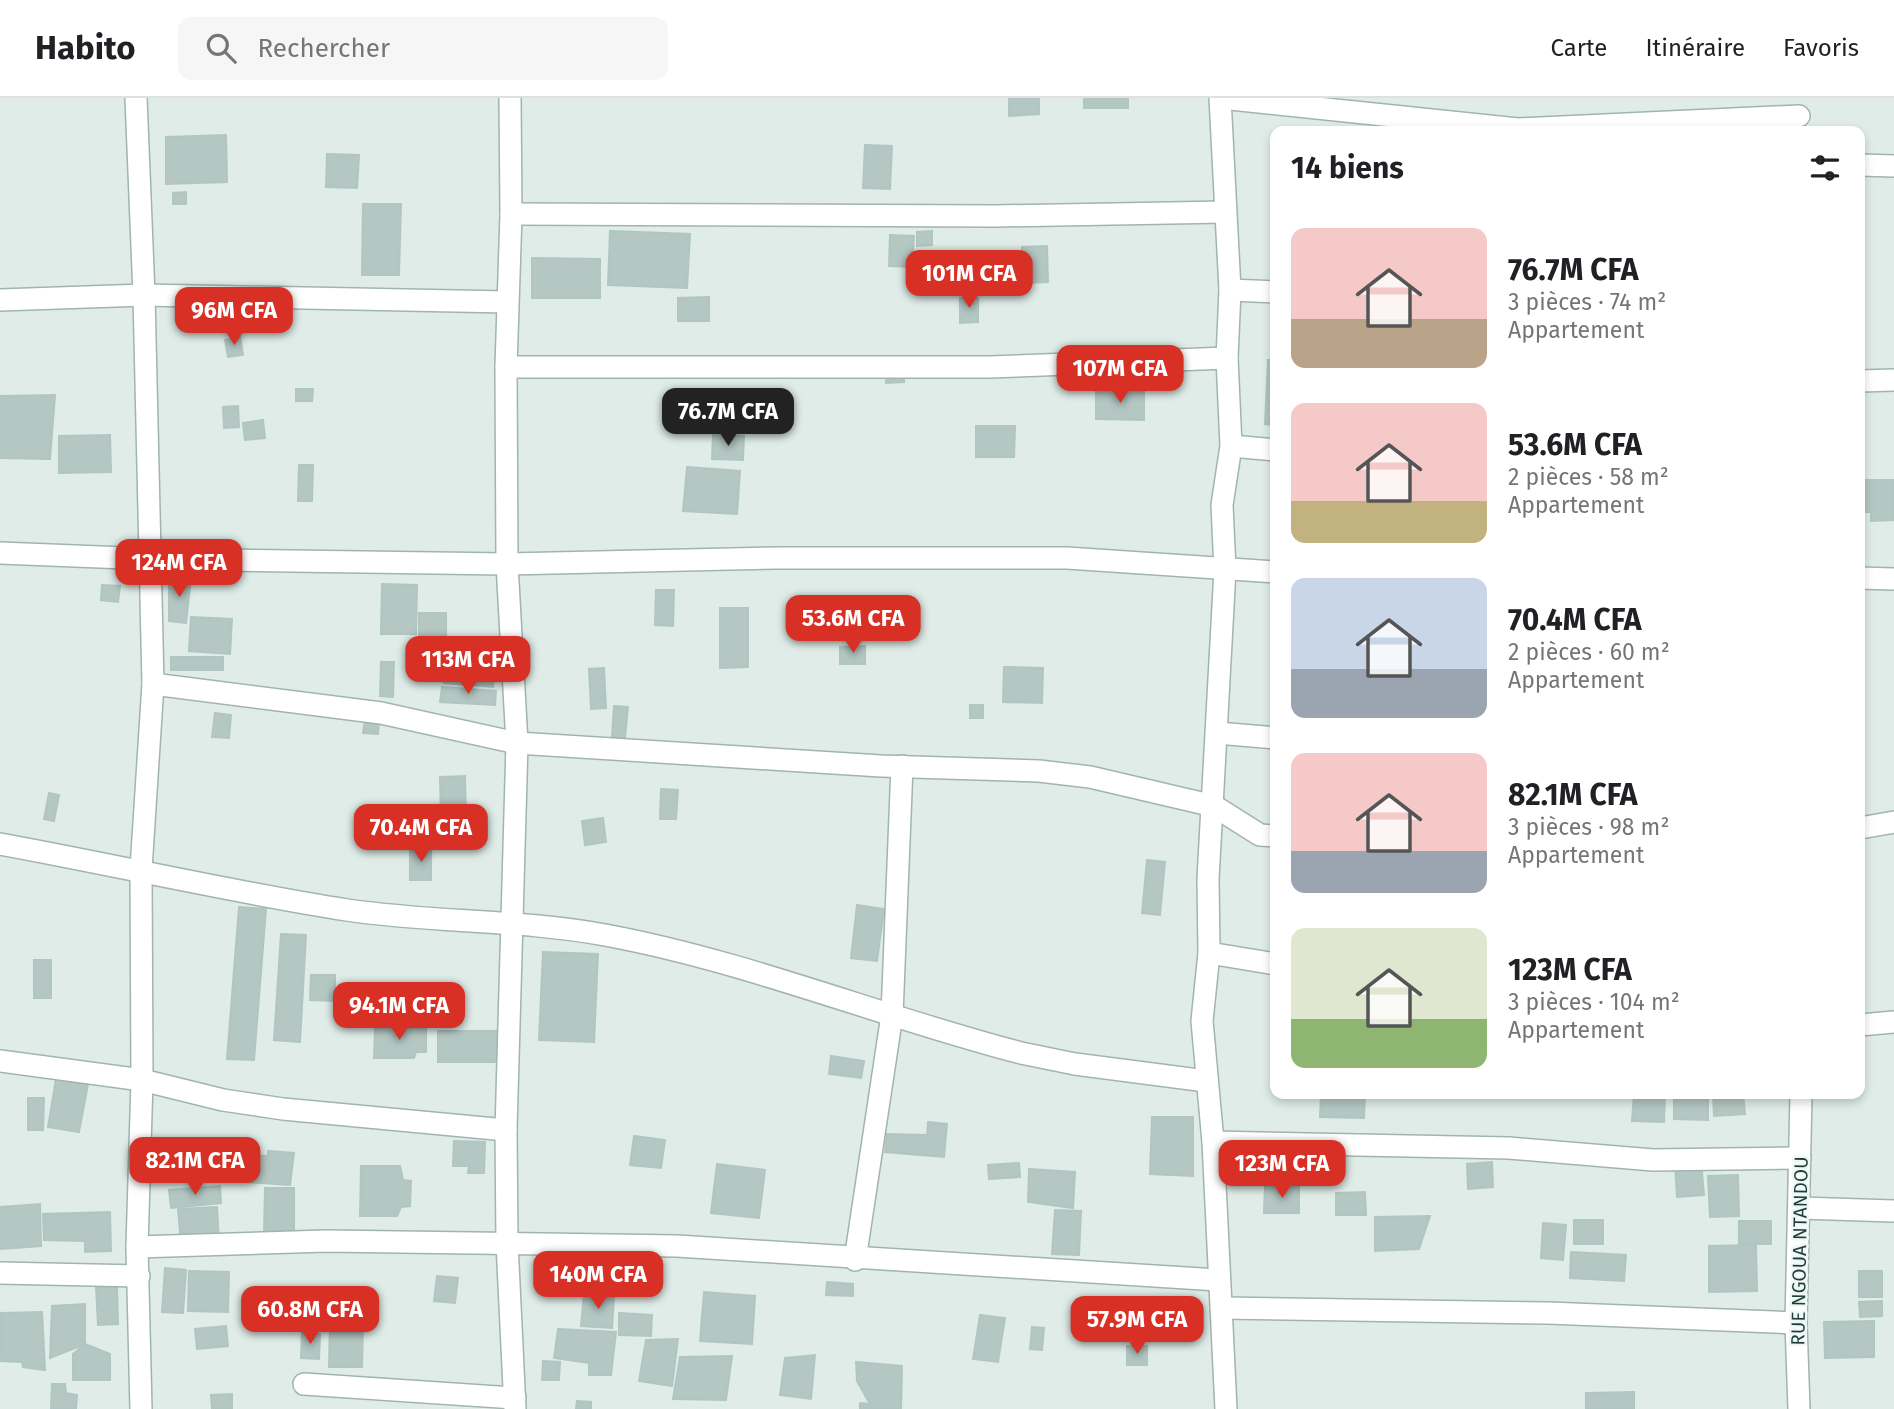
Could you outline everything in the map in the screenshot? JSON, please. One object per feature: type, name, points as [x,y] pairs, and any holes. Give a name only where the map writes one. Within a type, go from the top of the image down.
[{"type":"street","points":[[136,98],[144,295],[153,684],[142,869],[142,1080],[137,1247],[141,1409]]},
{"type":"street","points":[[303,1384],[515,1403],[507,1243],[506,1130],[514,924],[517,743],[507,564],[506,367],[512,214],[510,98]]},
{"type":"street","points":[[1226,1409],[1213,1142],[1202,1021],[1209,953],[1208,879],[1225,570],[1222,505],[1231,446],[1227,358],[1230,290],[1220,98],[1489,126]]},
{"type":"street","points":[[1578,126],[1800,115]]},
{"type":"street","points":[[1865,165],[1894,166]]},
{"type":"street","points":[[512,214],[995,216],[1224,212]]},
{"type":"street","points":[[1230,290],[1270,292]]},
{"type":"street","points":[[0,300],[144,295],[507,302]]},
{"type":"street","points":[[506,367],[990,367],[1227,358]]},
{"type":"street","points":[[1865,381],[1894,380]]},
{"type":"street","points":[[1231,446],[1270,449]]},
{"type":"street","points":[[0,553],[150,559],[507,564],[778,558],[1067,558],[1270,572]]},
{"type":"street","points":[[1865,578],[1894,579]]},
{"type":"street","points":[[153,684],[381,713],[517,743],[902,766],[1039,771],[1090,777],[1213,806],[1260,835],[1270,836]]},
{"type":"street","points":[[1217,733],[1270,737]]},
{"type":"street","points":[[855,1260],[892,1015],[902,766]]},
{"type":"street","points":[[1865,827],[1894,822]]},
{"type":"street","points":[[0,844],[346,910],[426,920],[514,924],[603,935],[667,948],[1021,1053],[1075,1064],[1206,1081]]},
{"type":"street","points":[[1209,953],[1270,963]]},
{"type":"street","points":[[1865,1025],[1894,1022]]},
{"type":"street","points":[[0,1062],[142,1080],[223,1100],[283,1109],[506,1130]]},
{"type":"street","name":"RUE NGOUA NTANDOU","points":[[1799,1409],[1796,1323],[1801,1099]]},
{"type":"street","points":[[1213,1142],[1509,1148],[1653,1160],[1800,1158]]},
{"type":"street","points":[[1800,1208],[1894,1211]]},
{"type":"street","points":[[137,1247],[326,1241],[677,1246],[855,1260],[1008,1265],[1218,1280]]},
{"type":"street","points":[[0,1273],[139,1276]]},
{"type":"street","points":[[1221,1308],[1548,1313],[1796,1323]]},
{"type":"building","points":[[1009,98],[1039,98],[1039,114],[1009,116]]},
{"type":"building","points":[[1084,98],[1128,98],[1128,108],[1084,108]]},
{"type":"building","points":[[226,135],[227,182],[166,184],[166,137]]},
{"type":"building","points":[[865,145],[892,146],[890,189],[863,188]]},
{"type":"building","points":[[327,154],[359,155],[357,188],[326,187]]},
{"type":"building","points":[[186,192],[186,204],[173,204],[173,193]]},
{"type":"building","points":[[363,204],[401,204],[399,275],[362,275]]},
{"type":"building","points":[[610,231],[690,234],[687,288],[608,285]]},
{"type":"building","points":[[932,231],[932,245],[917,246],[917,232]]},
{"type":"building","points":[[890,235],[914,236],[912,267],[889,266]]},
{"type":"building","points":[[1047,246],[1048,282],[1023,283],[1022,247]]},
{"type":"building","points":[[532,258],[600,259],[600,298],[532,298]]},
{"type":"building","points":[[709,297],[709,321],[678,321],[678,298]]},
{"type":"building","points":[[960,298],[978,298],[978,322],[960,323]]},
{"type":"building","points":[[240,337],[243,355],[228,357],[225,340]]},
{"type":"building","points":[[1268,360],[1270,360],[1270,424],[1265,424]]},
{"type":"building","points":[[886,369],[904,369],[904,382],[886,383]]},
{"type":"building","points":[[296,389],[313,389],[312,401],[296,401]]},
{"type":"building","points":[[1096,390],[1144,391],[1144,420],[1096,419]]},
{"type":"building","points":[[55,395],[50,459],[0,458],[0,396]]},
{"type":"building","points":[[238,406],[239,427],[224,428],[223,407]]},
{"type":"building","points":[[263,420],[265,438],[245,440],[243,423]]},
{"type":"building","points":[[976,426],[1015,426],[1014,457],[976,457]]},
{"type":"building","points":[[110,435],[111,472],[59,473],[59,436]]},
{"type":"building","points":[[713,435],[744,436],[743,460],[712,459]]},
{"type":"building","points":[[299,465],[313,465],[312,501],[298,501]]},
{"type":"building","points":[[687,467],[740,471],[737,514],[683,511]]},
{"type":"building","points":[[1865,480],[1894,480],[1894,520],[1871,521],[1871,512],[1865,512]]},
{"type":"building","points":[[169,578],[191,578],[186,623],[169,621]]},
{"type":"building","points":[[382,584],[417,585],[416,634],[381,634]]},
{"type":"building","points":[[102,585],[120,586],[118,602],[101,600]]},
{"type":"building","points":[[656,590],[674,590],[673,626],[655,625]]},
{"type":"building","points":[[893,604],[911,605],[910,628],[892,626]]},
{"type":"building","points":[[720,608],[748,608],[748,667],[720,668]]},
{"type":"building","points":[[419,613],[446,613],[446,642],[419,641]]},
{"type":"building","points":[[191,617],[232,619],[230,654],[189,651]]},
{"type":"building","points":[[865,646],[865,664],[840,664],[840,647]]},
{"type":"building","points":[[447,647],[486,650],[486,660],[495,661],[493,687],[444,683]]},
{"type":"building","points":[[171,657],[223,657],[223,670],[171,670]]},
{"type":"building","points":[[381,662],[394,662],[393,697],[380,696]]},
{"type":"building","points":[[1004,667],[1043,668],[1042,703],[1003,702]]},
{"type":"building","points":[[604,668],[606,708],[591,709],[589,669]]},
{"type":"building","points":[[442,687],[496,691],[495,705],[440,702]]},
{"type":"building","points":[[970,705],[983,705],[983,718],[970,718]]},
{"type":"building","points":[[614,706],[628,707],[625,738],[612,737]]},
{"type":"building","points":[[215,713],[231,715],[229,738],[212,737]]},
{"type":"building","points":[[365,719],[379,721],[378,734],[363,733]]},
{"type":"building","points":[[465,776],[466,822],[441,823],[440,777]]},
{"type":"building","points":[[661,789],[678,790],[676,819],[660,819]]},
{"type":"building","points":[[49,793],[59,795],[54,821],[44,819]]},
{"type":"building","points":[[377,815],[390,817],[388,834],[375,833]]},
{"type":"building","points":[[603,818],[606,842],[585,845],[582,821]]},
{"type":"building","points":[[410,848],[431,848],[431,880],[410,880]]},
{"type":"building","points":[[1147,860],[1165,862],[1160,915],[1142,913]]},
{"type":"building","points":[[857,905],[884,909],[877,961],[851,958]]},
{"type":"building","points":[[239,907],[266,909],[254,1060],[227,1059]]},
{"type":"building","points":[[281,934],[306,935],[300,1042],[274,1040]]},
{"type":"building","points":[[543,952],[598,954],[594,1042],[539,1040]]},
{"type":"building","points":[[34,960],[51,960],[51,998],[34,998]]},
{"type":"building","points":[[311,975],[335,975],[335,1001],[310,1000]]},
{"type":"building","points":[[375,1027],[426,1027],[426,1052],[416,1052],[414,1058],[374,1058]]},
{"type":"building","points":[[438,1031],[498,1031],[498,1062],[438,1062]]},
{"type":"building","points":[[831,1056],[864,1061],[861,1078],[829,1074]]},
{"type":"building","points":[[56,1079],[88,1084],[79,1132],[48,1127]]},
{"type":"building","points":[[28,1098],[44,1098],[43,1130],[28,1130]]},
{"type":"building","points":[[1321,1099],[1365,1099],[1364,1118],[1320,1117]]},
{"type":"building","points":[[1634,1099],[1665,1099],[1664,1122],[1632,1121]]},
{"type":"building","points":[[1674,1099],[1708,1099],[1708,1120],[1674,1119]]},
{"type":"building","points":[[1713,1099],[1744,1099],[1745,1114],[1714,1116]]},
{"type":"building","points":[[1152,1117],[1193,1117],[1193,1176],[1150,1174]]},
{"type":"building","points":[[928,1122],[947,1124],[944,1157],[885,1152],[887,1134],[927,1135]]},
{"type":"building","points":[[634,1136],[665,1140],[661,1168],[630,1165]]},
{"type":"building","points":[[454,1141],[485,1142],[484,1173],[468,1173],[469,1166],[453,1166]]},
{"type":"building","points":[[161,1151],[213,1153],[212,1179],[159,1177]]},
{"type":"building","points":[[268,1151],[294,1153],[290,1185],[246,1182],[249,1155],[268,1156]]},
{"type":"building","points":[[1492,1162],[1493,1187],[1468,1189],[1467,1164]]},
{"type":"building","points":[[1701,1162],[1704,1195],[1677,1197],[1675,1164]]},
{"type":"building","points":[[1019,1163],[1020,1177],[989,1179],[988,1165]]},
{"type":"building","points":[[717,1164],[765,1170],[759,1218],[711,1213]]},
{"type":"building","points":[[361,1166],[400,1166],[403,1180],[411,1181],[410,1206],[401,1207],[397,1216],[360,1216]]},
{"type":"building","points":[[1029,1169],[1075,1172],[1073,1208],[1028,1202]]},
{"type":"building","points":[[1738,1175],[1739,1216],[1710,1217],[1708,1176]]},
{"type":"building","points":[[220,1186],[221,1203],[171,1208],[169,1190]]},
{"type":"building","points":[[1265,1186],[1299,1187],[1299,1213],[1264,1213]]},
{"type":"building","points":[[265,1188],[294,1188],[294,1233],[264,1233]]},
{"type":"building","points":[[1365,1192],[1366,1215],[1336,1215],[1336,1193]]},
{"type":"building","points":[[40,1204],[41,1246],[0,1249],[0,1207]]},
{"type":"building","points":[[217,1207],[219,1242],[181,1244],[178,1209]]},
{"type":"building","points":[[1055,1210],[1081,1211],[1079,1255],[1052,1254]]},
{"type":"building","points":[[110,1212],[111,1251],[85,1252],[85,1241],[44,1240],[43,1214]]},
{"type":"building","points":[[1430,1216],[1419,1249],[1375,1251],[1375,1217]]},
{"type":"building","points":[[1574,1220],[1603,1220],[1603,1244],[1574,1244]]},
{"type":"building","points":[[1739,1221],[1771,1221],[1771,1244],[1739,1244]]},
{"type":"building","points":[[1543,1223],[1566,1225],[1563,1260],[1541,1258]]},
{"type":"building","points":[[1756,1245],[1757,1291],[1709,1292],[1709,1246]]},
{"type":"building","points":[[1571,1252],[1626,1255],[1624,1281],[1570,1278]]},
{"type":"building","points":[[165,1268],[186,1270],[183,1313],[162,1312]]},
{"type":"building","points":[[189,1271],[229,1272],[228,1312],[188,1311]]},
{"type":"building","points":[[1859,1271],[1882,1271],[1882,1297],[1859,1297]]},
{"type":"building","points":[[437,1276],[458,1278],[455,1303],[434,1301]]},
{"type":"building","points":[[827,1282],[853,1284],[853,1296],[826,1295]]},
{"type":"building","points":[[117,1286],[118,1324],[98,1325],[96,1287]]},
{"type":"building","points":[[704,1292],[755,1296],[752,1344],[700,1341]]},
{"type":"building","points":[[584,1294],[614,1296],[612,1328],[581,1326]]},
{"type":"building","points":[[1882,1301],[1882,1316],[1860,1317],[1859,1302]]},
{"type":"building","points":[[85,1304],[85,1344],[50,1358],[52,1306]]},
{"type":"building","points":[[42,1312],[45,1370],[23,1367],[22,1362],[0,1361],[1,1313]]},
{"type":"building","points":[[619,1313],[652,1315],[651,1336],[619,1335]]},
{"type":"building","points":[[980,1315],[1005,1318],[998,1362],[973,1359]]},
{"type":"building","points":[[1874,1321],[1874,1357],[1825,1358],[1824,1322]]},
{"type":"building","points":[[330,1323],[363,1323],[362,1367],[329,1367]]},
{"type":"building","points":[[226,1326],[228,1346],[197,1349],[195,1329]]},
{"type":"building","points":[[1032,1327],[1044,1328],[1042,1350],[1030,1349]]},
{"type":"building","points":[[558,1329],[616,1332],[611,1375],[589,1375],[589,1363],[554,1358]]},
{"type":"building","points":[[302,1333],[320,1334],[319,1359],[301,1358]]},
{"type":"building","points":[[678,1339],[672,1386],[639,1381],[646,1340]]},
{"type":"building","points":[[85,1344],[110,1354],[110,1380],[73,1380],[73,1354]]},
{"type":"building","points":[[1127,1346],[1147,1346],[1147,1365],[1127,1365]]},
{"type":"building","points":[[815,1355],[811,1399],[780,1395],[785,1358]]},
{"type":"building","points":[[732,1356],[726,1400],[673,1399],[680,1357]]},
{"type":"building","points":[[543,1361],[560,1362],[559,1380],[542,1380]]},
{"type":"building","points":[[856,1362],[902,1366],[901,1409],[860,1409],[860,1403],[870,1404],[857,1381]]},
{"type":"building","points":[[52,1384],[65,1384],[66,1393],[77,1395],[76,1409],[51,1409]]},
{"type":"building","points":[[1634,1392],[1634,1409],[1586,1409],[1586,1393]]},
{"type":"building","points":[[232,1394],[232,1409],[212,1409],[211,1395]]},
{"type":"building","points":[[577,1401],[591,1402],[591,1409],[576,1409]]}]
